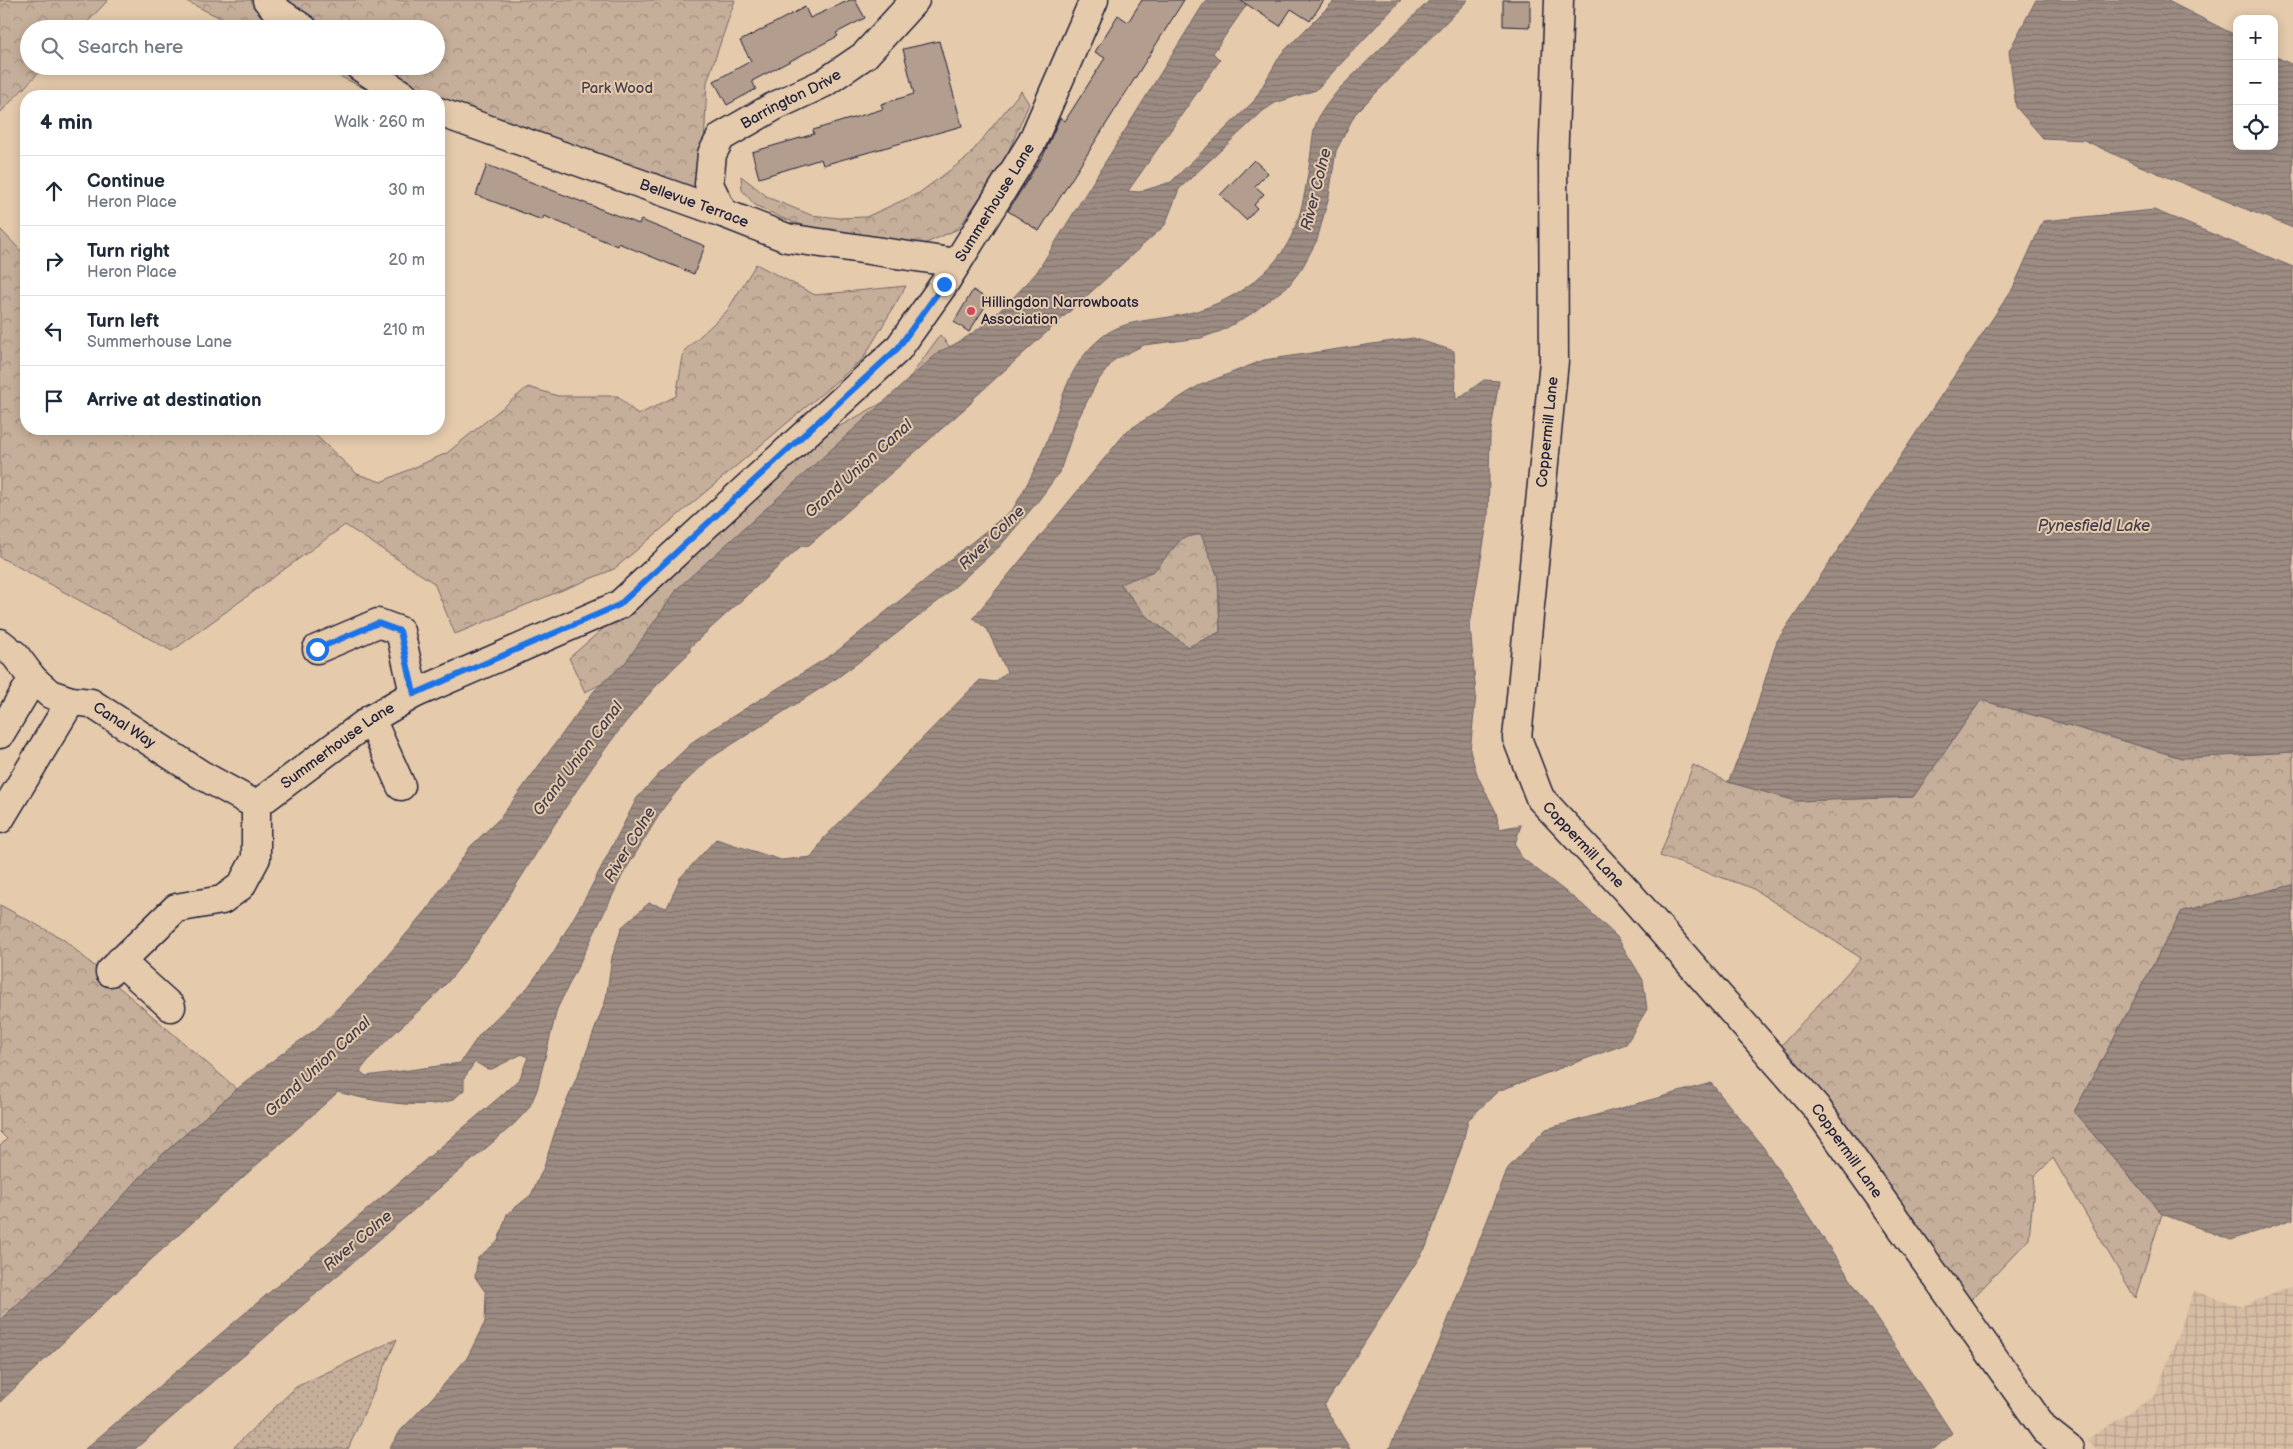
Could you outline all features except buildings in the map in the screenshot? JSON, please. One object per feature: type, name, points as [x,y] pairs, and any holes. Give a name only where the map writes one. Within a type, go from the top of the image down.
[{"type":"street","points":[[267,0],[276,10],[291,20]]},
{"type":"street","name":"Barrington Drive","points":[[723,213],[710,184],[712,154],[722,137],[773,107],[824,83],[865,55],[915,0]]},
{"type":"street","name":"Summerhouse Lane","points":[[256,805],[371,719],[414,694],[619,605],[898,348],[957,263],[1032,142],[1094,0]]},
{"type":"street","name":"Coppermill Lane","points":[[1558,0],[1552,164],[1554,362],[1517,738],[1540,798],[1620,883],[1816,1107],[2045,1430],[2069,1449]]},
{"type":"street","points":[[373,75],[395,90]]},
{"type":"street","name":"Bellevue Terrace","points":[[445,114],[723,213],[787,238],[957,263]]},
{"type":"street","points":[[317,649],[378,623],[400,631],[414,694]]},
{"type":"street","name":"Canal Way","points":[[0,643],[15,655],[33,679],[50,694],[71,702],[91,703],[137,730],[200,774],[256,805]]},
{"type":"street","points":[[0,734],[33,679]]},
{"type":"street","points":[[0,819],[71,702]]},
{"type":"street","points":[[371,719],[401,786]]},
{"type":"street","points":[[171,1007],[115,966],[176,908],[222,900],[240,886],[256,858],[256,805]]},
{"type":"shaded area","points":[[2293,1286],[2293,1449],[2097,1449],[2086,1440],[2155,1396],[2194,1291],[2242,1306]]},
{"type":"green space","points":[[0,0],[108,0],[89,20],[20,20],[20,75],[36,75],[0,113]]},
{"type":"green space","name":"Park Wood","points":[[184,0],[735,0],[707,82],[701,210],[445,122],[445,90],[368,90],[337,75],[445,75],[445,20],[225,20]]},
{"type":"green space","points":[[1021,91],[1029,104],[1003,164],[958,229],[917,247],[820,231],[782,218],[755,205],[742,190],[741,176],[769,198],[811,215],[839,218],[866,217],[919,193],[968,157]]},
{"type":"green space","points":[[0,229],[20,250],[20,435],[315,435],[357,474],[381,482],[447,453],[528,387],[558,396],[618,396],[638,415],[676,396],[684,351],[727,311],[756,264],[815,295],[906,286],[863,359],[614,569],[455,634],[434,583],[345,525],[172,651],[0,557]]},
{"type":"green space","points":[[940,335],[950,347],[909,425],[643,664],[585,692],[569,658],[831,431],[898,394]]},
{"type":"green space","points":[[1201,534],[1218,577],[1220,632],[1188,647],[1146,616],[1120,583],[1154,571],[1182,538]]},
{"type":"green space","points":[[1981,700],[2182,758],[2293,752],[2293,885],[2182,911],[2074,1112],[2162,1214],[2135,1298],[2053,1158],[2035,1176],[2029,1239],[1971,1300],[1778,1049],[1861,958],[1752,888],[1660,856],[1693,765],[1728,782],[1797,801],[1913,797]]},
{"type":"green space","points":[[0,905],[63,939],[237,1089],[156,1160],[55,1270],[0,1320],[0,1146],[7,1139],[0,1132]]},
{"type":"green space","points":[[397,1339],[348,1449],[232,1449],[296,1387]]},
{"type":"water","points":[[1206,0],[1250,0],[1213,53],[1220,60],[1128,191],[1139,192],[1171,182],[1254,101],[1281,54],[1335,0],[1401,0],[1316,90],[1275,103],[1263,111],[1179,189],[1165,225],[974,398],[971,403],[809,545],[800,547],[690,647],[690,652],[655,687],[623,725],[568,804],[489,927],[460,967],[449,981],[371,1057],[360,1071],[366,1076],[460,1063],[480,1034],[528,987],[553,953],[587,895],[637,798],[661,772],[695,740],[836,652],[1013,509],[1042,454],[1072,374],[1080,361],[1102,337],[1121,326],[1131,323],[1185,314],[1211,306],[1247,287],[1268,269],[1285,248],[1296,224],[1306,186],[1314,129],[1328,103],[1340,88],[1430,0],[1468,0],[1355,114],[1336,151],[1329,196],[1317,240],[1302,268],[1289,285],[1251,314],[1221,331],[1201,338],[1144,345],[1114,360],[1097,382],[1077,421],[1060,471],[1039,500],[1000,546],[941,599],[883,644],[837,678],[709,759],[682,785],[664,807],[623,874],[557,1009],[537,1090],[529,1108],[514,1124],[135,1449],[85,1449],[502,1095],[520,1078],[528,1057],[522,1054],[492,1069],[487,1069],[475,1062],[464,1078],[464,1090],[452,1100],[440,1103],[426,1105],[395,1103],[338,1092],[135,1274],[0,1402],[0,1320],[55,1270],[156,1160],[237,1089],[315,1030],[363,984],[426,911],[470,847],[501,817],[594,691],[625,663],[678,588],[940,351],[967,337],[993,317],[1027,283],[1037,272]]},
{"type":"water","points":[[2036,0],[2166,0],[2233,34],[2233,150],[2278,150],[2278,58],[2293,65],[2293,228],[2133,163],[2084,140],[2043,138],[2016,107],[2009,51]]},
{"type":"water","name":"Pynesfield Lake","points":[[2154,210],[2293,267],[2293,752],[2182,758],[1981,700],[1913,797],[1797,801],[1728,782],[1746,741],[1777,641],[2013,288],[2043,221]]},
{"type":"water","points":[[1413,338],[1454,351],[1456,400],[1484,380],[1499,381],[1490,436],[1488,517],[1470,625],[1476,695],[1470,751],[1478,777],[1496,812],[1499,829],[1521,825],[1515,844],[1522,858],[1583,905],[1617,937],[1643,980],[1647,1009],[1626,1044],[1498,1091],[1468,1120],[1462,1146],[1426,1247],[1324,1406],[1350,1449],[389,1449],[401,1430],[467,1358],[485,1322],[486,1293],[475,1277],[478,1258],[498,1241],[507,1214],[531,1195],[544,1167],[558,1122],[606,999],[612,957],[622,927],[649,903],[667,908],[680,878],[716,839],[781,860],[812,857],[824,838],[980,680],[995,682],[1007,672],[987,629],[973,618],[1127,431],[1198,386],[1264,360]],"holes":[[[1201,534],[1218,577],[1220,632],[1188,647],[1146,616],[1120,584],[1154,571],[1182,538]]]},
{"type":"water","points":[[2293,885],[2293,1219],[2231,1240],[2162,1214],[2074,1112],[2182,911]]},
{"type":"water","points":[[1711,1083],[1763,1147],[1952,1433],[1934,1449],[1389,1449],[1438,1345],[1508,1168],[1546,1129]]},
{"type":"place","name":"Hillingdon Narrowboats Association","points":[[971,311]]},
{"type":"route","points":[[317,649],[378,623],[400,631],[414,694],[619,605],[898,348],[944,284]]},
{"type":"water label","name":"River Colne","points":[[1315,189]]},
{"type":"water label","name":"Grand Union Canal","points":[[858,468]]},
{"type":"water label","name":"River Colne","points":[[991,537]]},
{"type":"water label","name":"Grand Union Canal","points":[[577,758]]},
{"type":"water label","name":"River Colne","points":[[629,844]]},
{"type":"water label","name":"Grand Union Canal","points":[[317,1066]]},
{"type":"water label","name":"River Colne","points":[[357,1240]]}]
